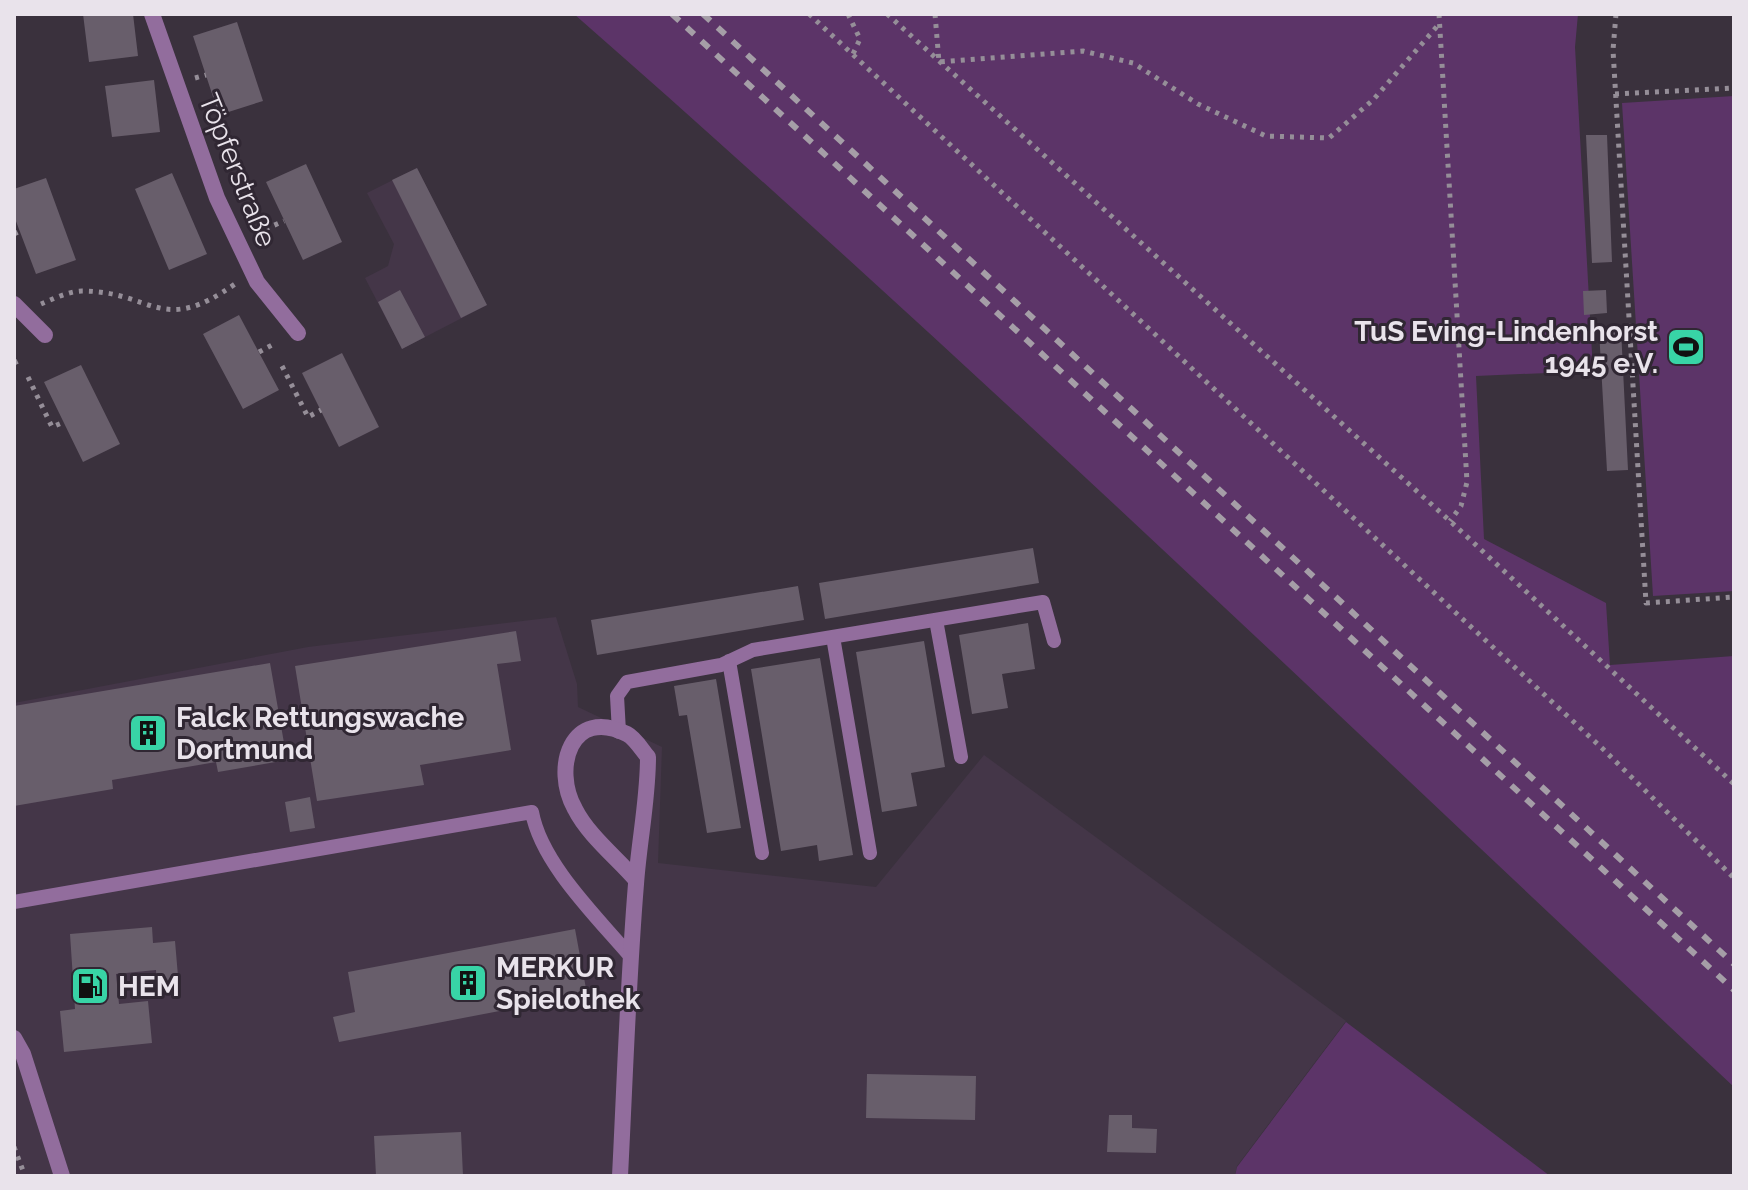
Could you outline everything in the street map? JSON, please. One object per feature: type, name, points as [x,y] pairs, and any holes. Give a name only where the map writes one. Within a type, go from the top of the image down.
[{"type":"street","name":"Töpferstraße","points":[[152,14],[217,198],[253,272],[298,333]]},
{"type":"street","points":[[17,307],[45,335]]},
{"type":"street","points":[[620,1176],[636,880],[648,802],[648,757],[629,735],[602,727],[579,734],[566,750],[564,777],[575,810],[636,880]]},
{"type":"street","points":[[14,1038],[23,1054],[62,1176]]},
{"type":"lane","points":[[619,732],[617,696],[627,682],[729,661],[753,650],[1043,602],[1054,641]]},
{"type":"lane","points":[[936,620],[961,757]]},
{"type":"lane","points":[[833,637],[870,853]]},
{"type":"lane","points":[[729,661],[762,853]]},
{"type":"lane","points":[[14,902],[532,812],[536,835],[631,957]]},
{"type":"path","points":[[809,14],[1603,749],[1734,878]]},
{"type":"path","points":[[848,14],[860,39],[853,54]]},
{"type":"path","points":[[887,14],[1450,521],[1734,784]]},
{"type":"path","points":[[935,14],[939,62]]},
{"type":"path","points":[[1439,14],[1467,482],[1461,506],[1450,521]]},
{"type":"path","points":[[1616,14],[1613,50],[1615,94],[1646,603],[1734,597]]},
{"type":"path","points":[[939,62],[1083,51],[1133,63],[1198,104],[1266,136],[1329,138],[1373,100],[1440,23]]},
{"type":"path","points":[[1615,94],[1734,88]]},
{"type":"path","points":[[17,307],[77,291],[175,311],[190,309],[210,302],[253,272]]},
{"type":"path","points":[[259,352],[272,345]]},
{"type":"path","points":[[282,366],[308,417],[321,410]]},
{"type":"path","points":[[28,377],[52,427],[64,422]]},
{"type":"path","points":[[14,1147],[25,1176]]},
{"type":"shaded area","points":[[574,14],[1578,14],[1575,47],[1593,371],[1476,376],[1484,539],[1606,603],[1610,665],[1734,656],[1734,1087],[1014,411]]},
{"type":"shaded area","name":"TuS Eving-Lindenhorst 1945 e.V.","points":[[1734,96],[1734,591],[1653,596],[1622,103]]},
{"type":"shaded area","points":[[417,168],[487,305],[402,349],[365,278],[388,266],[394,244],[367,193]]},
{"type":"shaded area","points":[[556,617],[577,684],[578,707],[662,747],[658,863],[876,887],[984,755],[1346,1021],[1237,1166],[1235,1176],[14,1176],[14,703],[308,647]]},
{"type":"shaded area","points":[[1346,1022],[1550,1176],[1235,1176],[1237,1167]]},
{"type":"building","points":[[83,14],[133,14],[138,56],[89,62]]},
{"type":"building","points":[[237,22],[263,101],[219,115],[193,36]]},
{"type":"building","points":[[154,80],[160,132],[112,137],[105,86]]},
{"type":"building","points":[[1586,135],[1607,135],[1612,262],[1592,263]]},
{"type":"building","points":[[306,164],[342,242],[303,260],[266,182]]},
{"type":"building","points":[[417,168],[487,305],[461,318],[392,180]]},
{"type":"building","points":[[172,173],[207,254],[169,270],[135,189]]},
{"type":"building","points":[[46,178],[76,260],[36,274],[14,216],[14,189]]},
{"type":"building","points":[[400,290],[425,337],[402,349],[378,302]]},
{"type":"building","points":[[1606,290],[1607,313],[1584,315],[1583,291]]},
{"type":"building","points":[[239,315],[279,390],[243,409],[203,334]]},
{"type":"building","points":[[1621,329],[1628,470],[1607,471],[1599,330]]},
{"type":"building","points":[[342,353],[379,427],[339,447],[302,373]]},
{"type":"building","points":[[81,365],[120,444],[83,462],[44,382]]},
{"type":"building","points":[[1033,548],[1039,583],[825,619],[819,583]]},
{"type":"building","points":[[798,586],[804,620],[597,655],[591,620]]},
{"type":"building","points":[[1028,623],[1035,669],[1002,674],[1008,708],[972,714],[959,635]]},
{"type":"building","points":[[516,631],[521,661],[497,664],[511,750],[420,765],[424,785],[317,801],[295,666]]},
{"type":"building","points":[[924,641],[945,767],[911,773],[917,806],[882,812],[856,652]]},
{"type":"building","points":[[820,658],[853,855],[819,861],[817,845],[781,851],[751,669]]},
{"type":"building","name":"Falck Rettungswache Dortmund","points":[[270,663],[287,760],[218,772],[216,762],[112,780],[113,789],[14,806],[14,706]]},
{"type":"building","points":[[716,679],[741,828],[707,833],[687,715],[679,716],[674,686]]},
{"type":"building","points":[[310,797],[315,828],[290,832],[285,802]]},
{"type":"building","points":[[152,927],[153,943],[175,941],[179,988],[157,990],[156,970],[116,974],[119,1004],[148,1001],[152,1043],[64,1052],[60,1011],[75,1009],[70,934]]},
{"type":"building","name":"MERKUR Spielothek","points":[[575,929],[587,994],[339,1042],[333,1017],[355,1012],[348,972]]},
{"type":"building","points":[[867,1074],[976,1076],[975,1120],[866,1118]]},
{"type":"building","points":[[1109,1115],[1132,1115],[1132,1128],[1157,1129],[1156,1153],[1107,1152]]},
{"type":"building","points":[[461,1132],[463,1176],[376,1176],[374,1136]]},
{"type":"railway","points":[[672,14],[1734,990]]},
{"type":"railway","points":[[703,14],[1734,964]]},
{"type":"place","name":"TuS Eving-Lindenhorst 1945 e.V.","points":[[1686,347]]},
{"type":"place","name":"Falck Rettungswache Dortmund","points":[[148,733]]},
{"type":"place","name":"MERKUR Spielothek","points":[[468,983]]},
{"type":"place","name":"HEM","points":[[90,986]]}]
